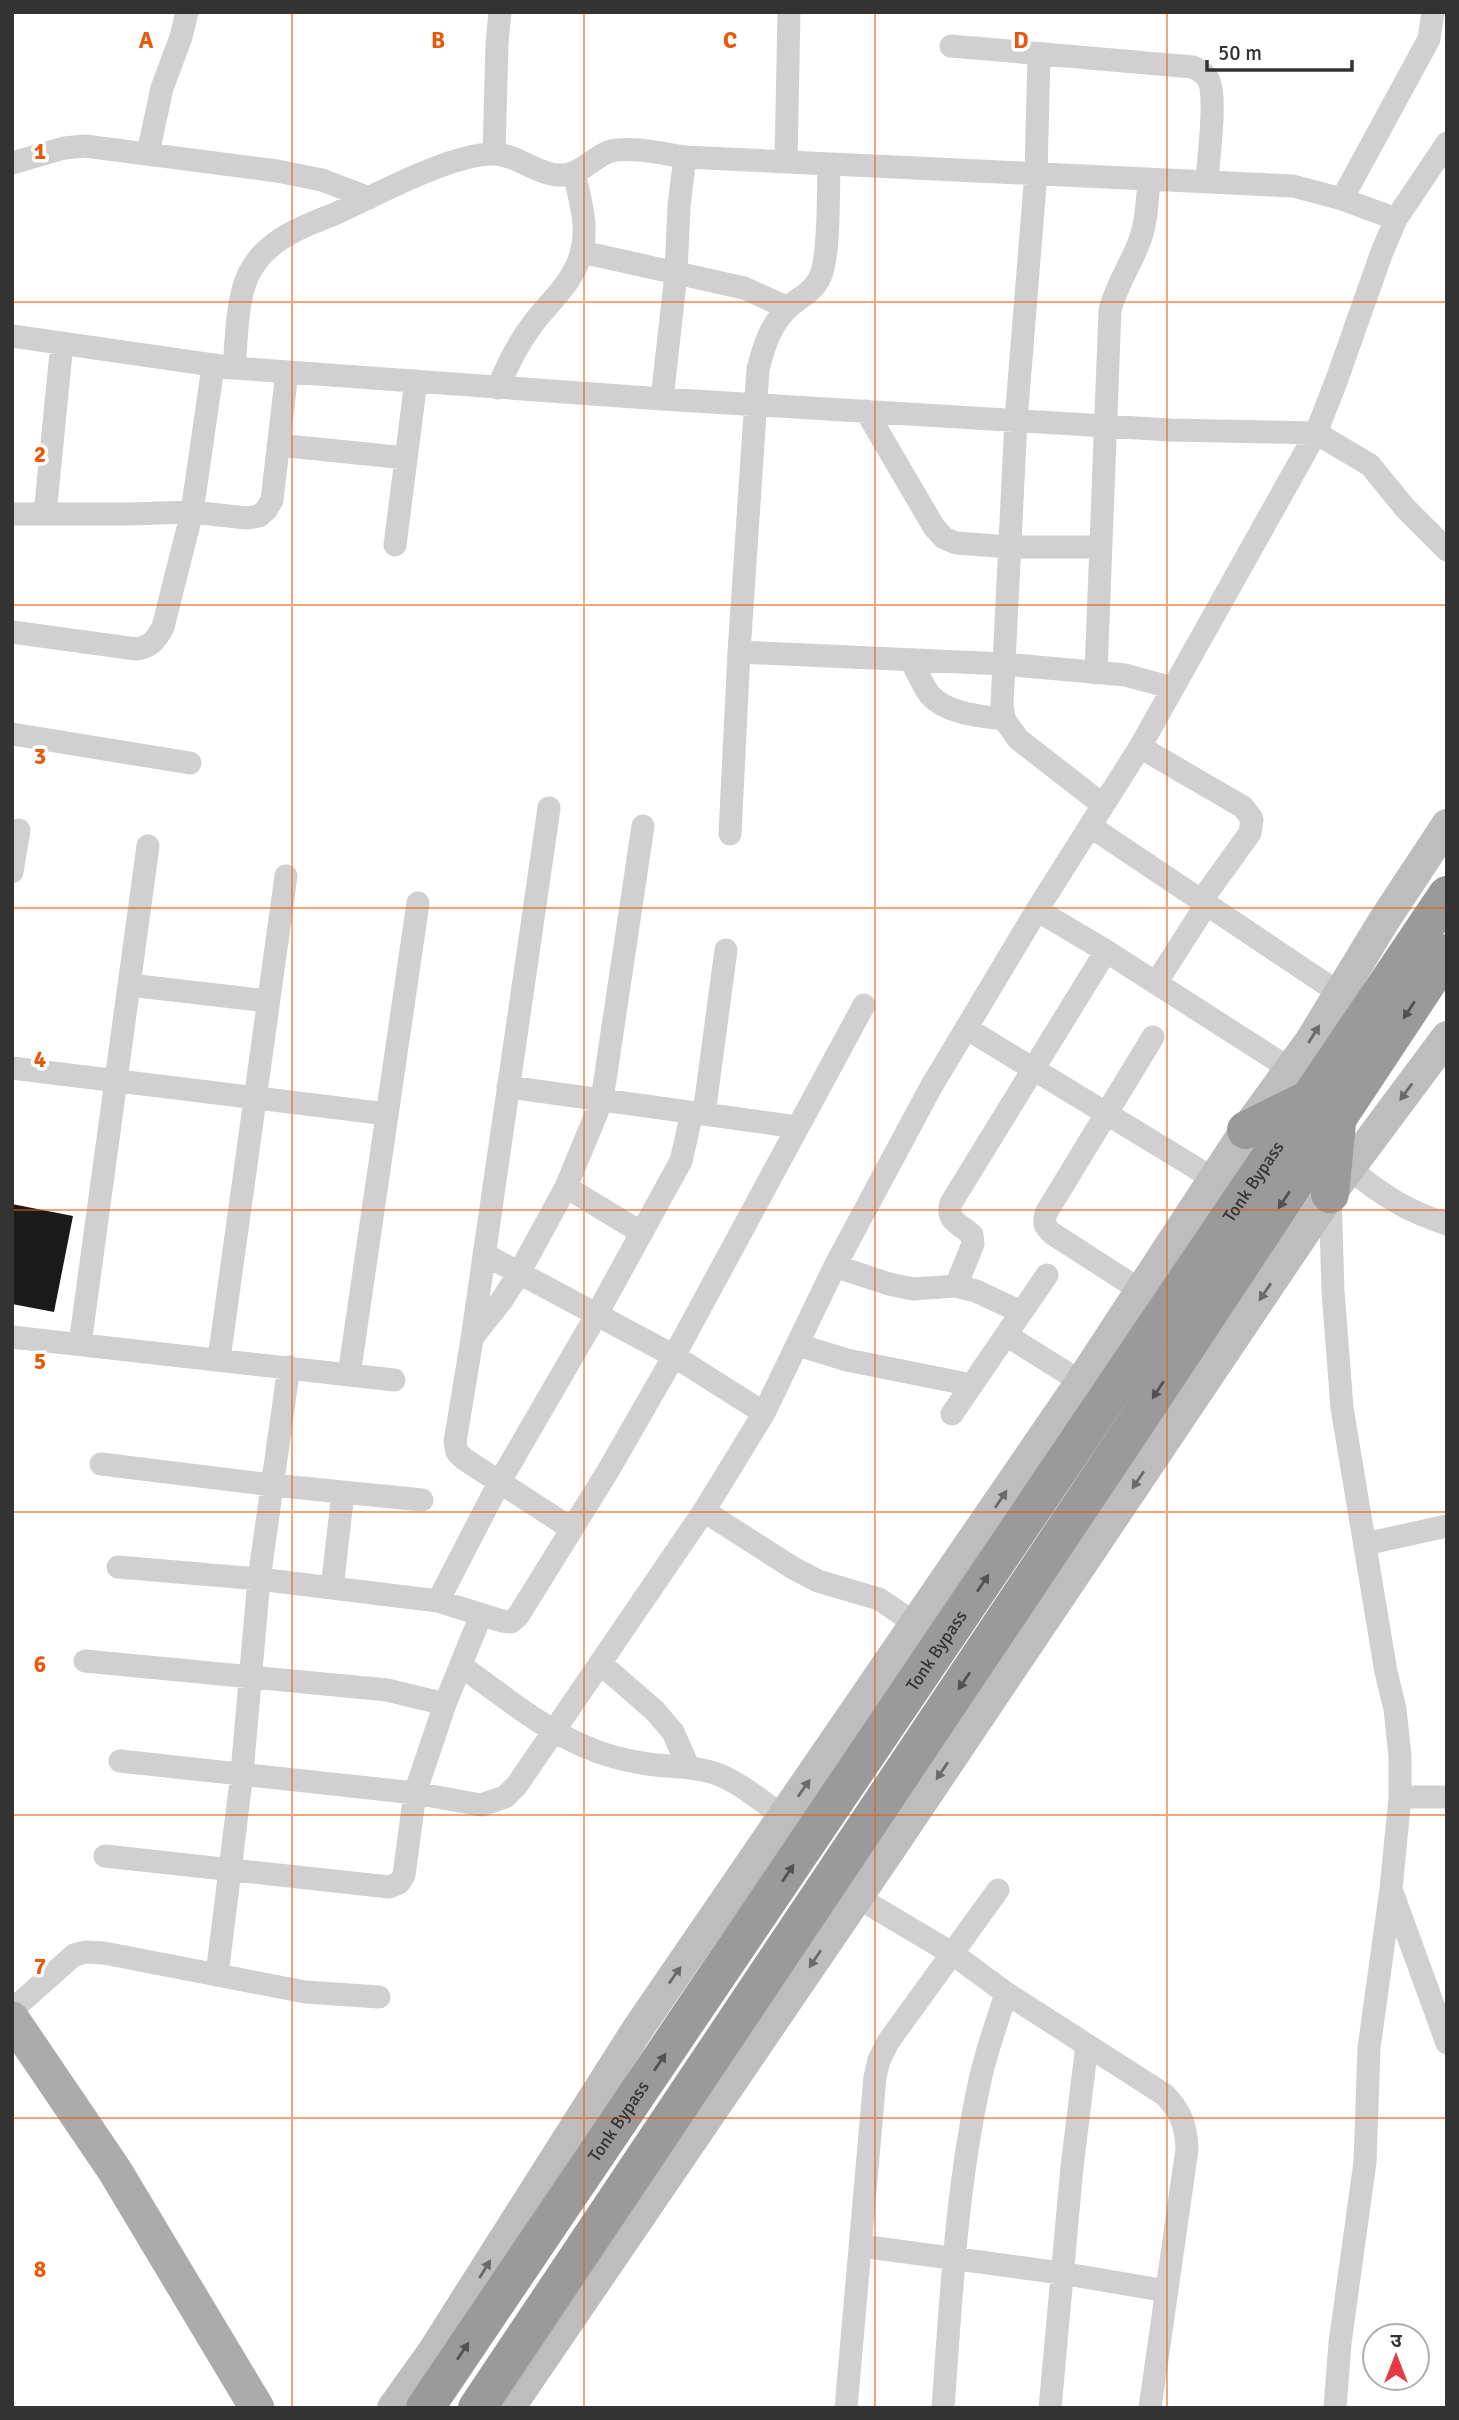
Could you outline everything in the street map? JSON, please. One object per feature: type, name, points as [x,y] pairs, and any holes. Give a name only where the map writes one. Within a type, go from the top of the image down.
[{"type":"highway","name":"Tonk Bypass","points":[[425,2408],[1447,895]]},
{"type":"highway","points":[[477,2408],[1125,1441],[1312,1095],[1447,953]]},
{"type":"highway","points":[[1246,1130],[1312,1095]]},
{"type":"highway","points":[[1312,1095],[1340,1182]]},
{"type":"main road","points":[[12,2019],[115,2171],[257,2408]]},
{"type":"main road","points":[[12,2051],[107,2194],[165,2298],[232,2408]]},
{"type":"street","points":[[149,153],[164,80],[181,37],[187,12]]},
{"type":"street","points":[[494,154],[500,12]]},
{"type":"street","points":[[786,162],[789,12]]},
{"type":"street","points":[[1342,199],[1429,39],[1433,12]]},
{"type":"street","points":[[951,46],[1193,67],[1202,72],[1209,81],[1212,97],[1206,181]]},
{"type":"street","points":[[1039,55],[1036,173],[1016,420],[1002,704],[1004,719],[1018,738],[1103,805]]},
{"type":"street","points":[[120,1761],[415,1793],[481,1805],[505,1797],[517,1786],[704,1510],[764,1413],[835,1266],[931,1087],[1037,910],[1140,747],[1316,433],[1396,219],[1447,143]]},
{"type":"street","points":[[12,163],[64,148],[85,146],[277,171],[322,180],[369,198]]},
{"type":"street","points":[[12,632],[136,649],[148,648],[156,640],[163,627],[192,512],[223,368],[246,279],[254,265],[269,248],[292,234],[453,162],[494,154],[558,175],[574,173],[612,151],[623,149],[685,157],[1293,186],[1342,199],[1396,219]]},
{"type":"street","points":[[662,400],[685,157]]},
{"type":"street","points":[[730,834],[758,369],[774,325],[788,308],[811,291],[820,278],[824,261],[829,164]]},
{"type":"street","points":[[498,388],[512,354],[576,270],[582,252],[584,232],[582,203],[574,173]]},
{"type":"street","points":[[1096,673],[1110,310],[1113,296],[1139,243],[1145,223],[1149,180]]},
{"type":"street","points":[[582,252],[744,288],[788,308]]},
{"type":"street","points":[[12,336],[223,368],[662,400],[1106,426],[1316,433],[1370,465],[1405,508],[1447,550]]},
{"type":"street","points":[[45,514],[62,343]]},
{"type":"street","points":[[12,514],[192,512],[247,518],[259,516],[272,500],[287,372]]},
{"type":"street","points":[[395,545],[416,382]]},
{"type":"street","points":[[866,411],[934,527],[944,538],[956,543],[1010,547],[1101,547]]},
{"type":"street","points":[[278,445],[406,458]]},
{"type":"street","points":[[740,652],[1004,664],[1125,675],[1173,688]]},
{"type":"street","points":[[911,660],[931,695],[947,707],[972,715],[1004,719]]},
{"type":"street","points":[[12,734],[190,763]]},
{"type":"street","points":[[1140,747],[1243,807],[1252,819],[1250,833],[1203,903],[1156,983]]},
{"type":"street","points":[[549,808],[472,1339],[454,1441],[457,1452],[464,1459],[572,1529]]},
{"type":"street","points":[[1037,910],[1156,983],[1312,1095],[1339,993],[1447,825]]},
{"type":"street","points":[[472,1339],[519,1273],[566,1187],[602,1100],[643,826]]},
{"type":"street","points":[[1090,826],[1339,993]]},
{"type":"street","points":[[12,872],[19,830]]},
{"type":"street","points":[[80,1344],[148,846]]},
{"type":"street","points":[[219,1359],[286,876]]},
{"type":"street","points":[[349,1375],[418,903]]},
{"type":"street","points":[[438,1601],[499,1483],[597,1314],[681,1161],[698,1113],[726,950]]},
{"type":"street","points":[[956,1286],[973,1244],[972,1235],[950,1218],[948,1212],[951,1203],[1106,951]]},
{"type":"street","points":[[129,985],[268,1001]]},
{"type":"street","points":[[118,1567],[438,1601],[511,1622],[518,1616],[572,1529],[674,1356],[864,1004]]},
{"type":"street","points":[[967,1028],[1214,1179]]},
{"type":"street","points":[[1140,1290],[1053,1234],[1044,1221],[1046,1213],[1153,1037]]},
{"type":"street","points":[[509,2408],[1340,1182],[1447,1037]]},
{"type":"street","points":[[12,1068],[387,1114]]},
{"type":"street","points":[[508,1087],[797,1127]]},
{"type":"street","points":[[393,2408],[433,2352],[637,2030],[1081,1382],[1246,1130]]},
{"type":"street","points":[[1340,1182],[1386,1198],[1423,1217],[1447,1224]]},
{"type":"street","points":[[1335,2408],[1340,2343],[1365,2162],[1369,2048],[1391,1889],[1400,1797],[1400,1756],[1395,1709],[1386,1672],[1342,1408],[1333,1291],[1340,1182]]},
{"type":"street","points":[[566,1187],[642,1233]]},
{"type":"street","points":[[484,1254],[674,1356],[764,1413]]},
{"type":"street","points":[[835,1266],[913,1289],[956,1286],[976,1291],[1021,1312]]},
{"type":"street","points":[[952,1414],[1047,1275]]},
{"type":"street","points":[[1006,1335],[1081,1382]]},
{"type":"street","points":[[12,1337],[394,1380]]},
{"type":"street","points":[[798,1345],[847,1360],[972,1385]]},
{"type":"street","points":[[217,1975],[242,1773],[258,1580],[289,1367]]},
{"type":"street","points":[[101,1464],[422,1500]]},
{"type":"street","points":[[332,1588],[343,1493]]},
{"type":"street","points":[[704,1510],[793,1568],[818,1581],[879,1599],[916,1624]]},
{"type":"street","points":[[1366,1544],[1447,1526]]},
{"type":"street","points":[[105,1856],[389,1887],[399,1883],[404,1875],[415,1793],[445,1704],[481,1615]]},
{"type":"street","points":[[85,1661],[387,1690],[445,1704]]},
{"type":"street","points":[[600,1663],[656,1711],[673,1732],[688,1766]]},
{"type":"street","points":[[461,1666],[554,1730],[585,1747],[612,1757],[648,1764],[688,1766],[714,1773],[784,1817]]},
{"type":"street","points":[[1400,1797],[1447,1797]]},
{"type":"street","points":[[1391,1889],[1447,2043]]},
{"type":"street","points":[[846,2408],[875,2077],[879,2060],[888,2042],[998,1890]]},
{"type":"street","points":[[857,1897],[953,1954],[1006,1993],[1165,2095],[1179,2110],[1186,2129],[1187,2149],[1150,2408]]},
{"type":"street","points":[[12,2010],[74,1955],[86,1952],[104,1953],[305,1992],[379,1997]]},
{"type":"street","points":[[943,2408],[955,2258],[972,2117],[979,2081],[1006,1993]]},
{"type":"street","points":[[1050,2408],[1061,2273],[1087,2045]]},
{"type":"street","points":[[861,2246],[1061,2273],[1167,2291]]},
{"type":"building","points":[[12,1204],[73,1216],[54,1312],[12,1304]]}]
